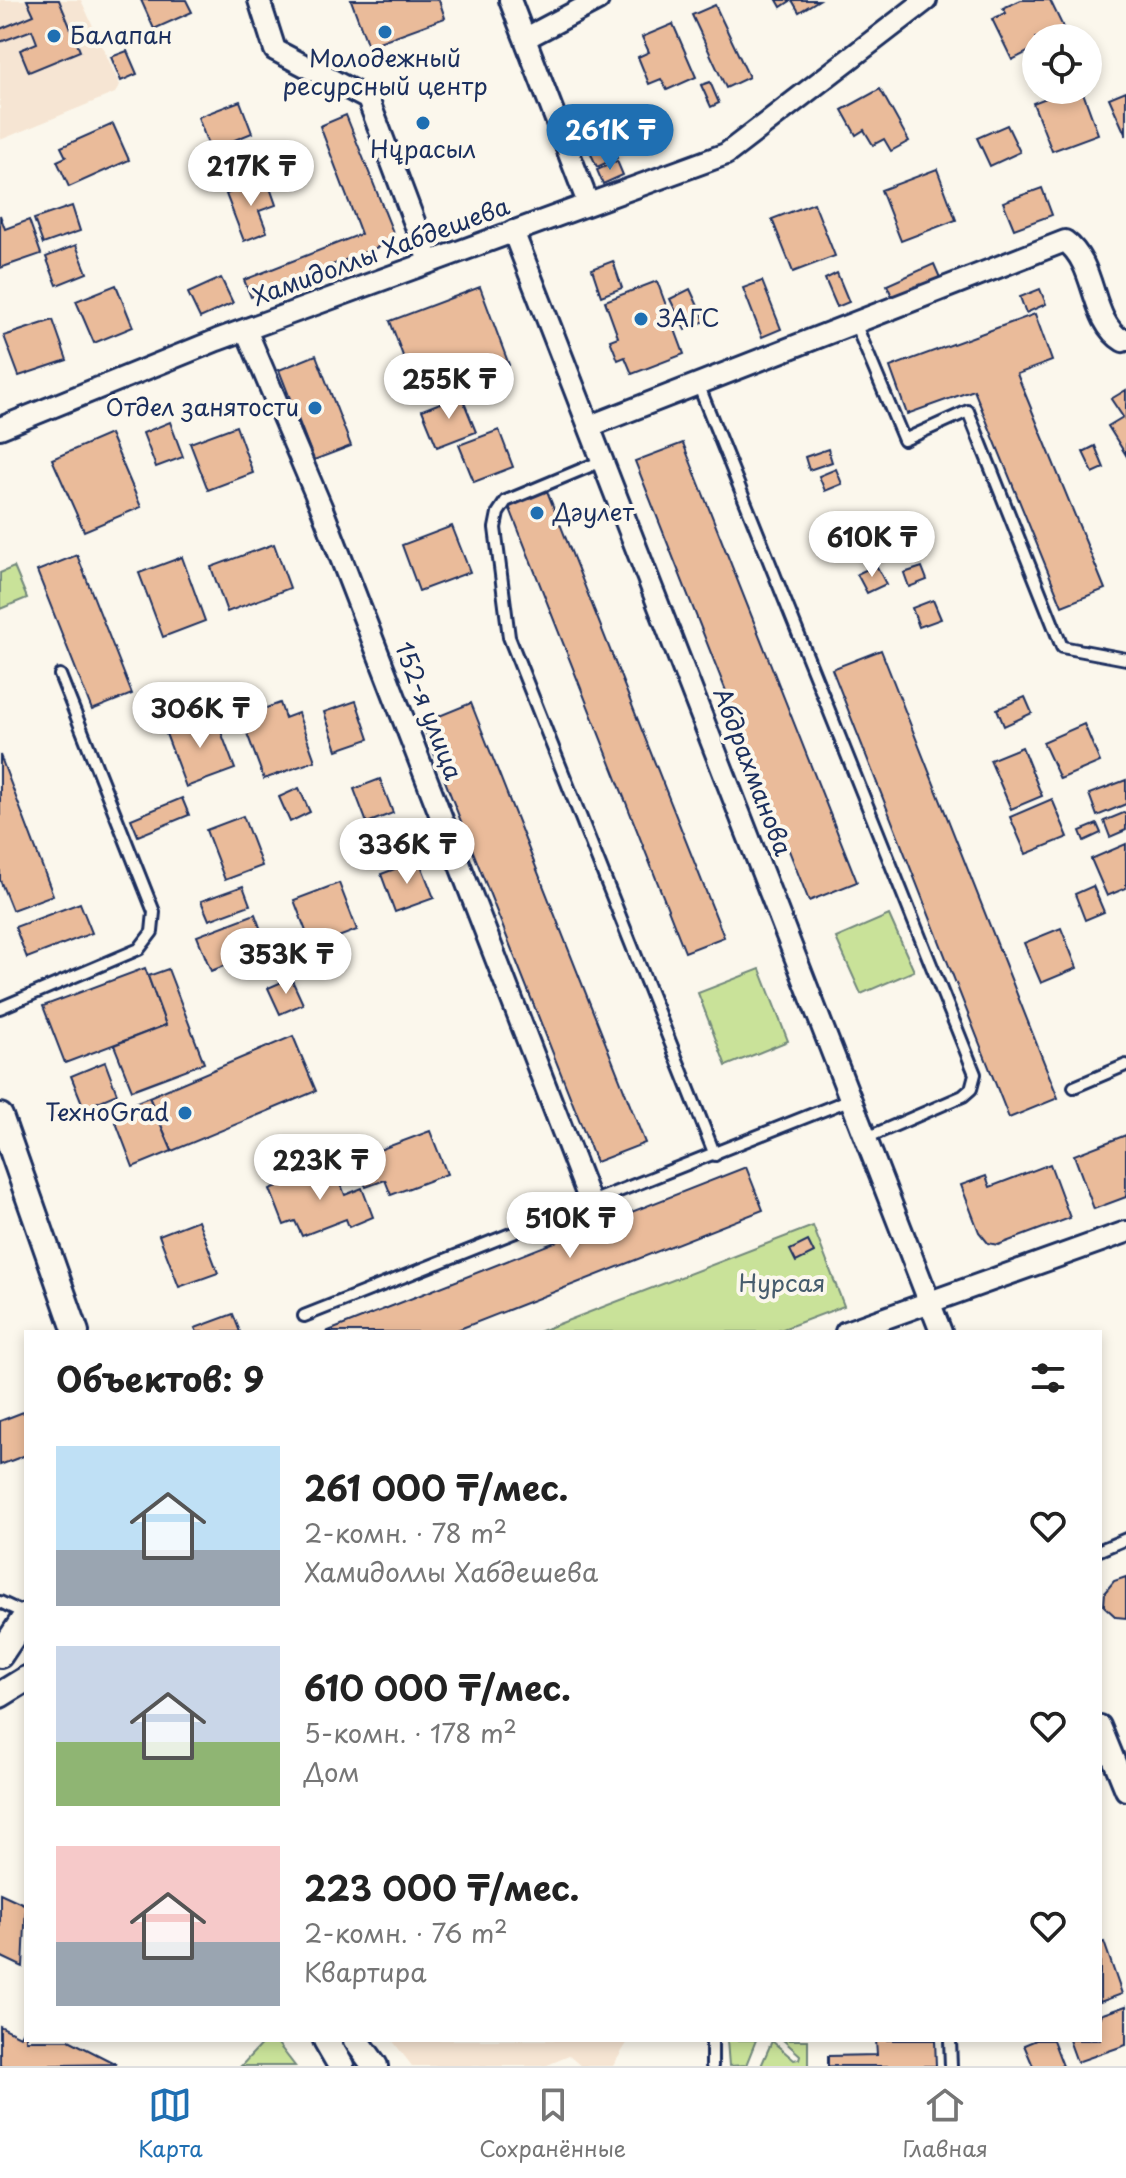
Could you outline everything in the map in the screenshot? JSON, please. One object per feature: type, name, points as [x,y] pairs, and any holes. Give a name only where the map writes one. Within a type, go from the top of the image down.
[{"type":"street","points":[[259,0],[275,50],[368,99],[429,261]]},
{"type":"street","points":[[510,0],[588,203]]},
{"type":"street","points":[[526,38],[598,0]]},
{"type":"street","name":"Хамидоллы Хабдешева","points":[[0,428],[246,330],[726,154],[926,0]]},
{"type":"street","name":"Абдрахманова","points":[[513,231],[940,1330]]},
{"type":"street","points":[[590,426],[1065,241],[1077,249],[1085,263],[1111,334],[1123,341],[1126,339]]},
{"type":"street","name":"152-я улица","points":[[246,330],[322,509],[591,1204]]},
{"type":"street","points":[[0,1116],[75,1330]]},
{"type":"street","points":[[851,1330],[1126,1232]]},
{"type":"street","points":[[0,1655],[24,1618]]},
{"type":"street","points":[[0,1665],[24,1642]]},
{"type":"street","points":[[0,1696],[24,1680]]},
{"type":"street","points":[[0,1696],[24,1692]]},
{"type":"street","points":[[1102,1731],[1126,1790]]},
{"type":"street","points":[[327,2042],[341,2066]]},
{"type":"street","points":[[357,2042],[375,2066]]},
{"type":"lane","points":[[855,323],[904,440],[968,411],[1062,647],[1126,659]]},
{"type":"lane","points":[[698,384],[975,1074],[971,1089],[963,1096],[866,1138]]},
{"type":"lane","points":[[602,461],[506,501],[498,513],[495,528],[509,637],[715,1155]]},
{"type":"lane","points":[[0,1008],[139,949],[152,932],[154,912],[60,675]]},
{"type":"lane","points":[[1074,1087],[1126,1065]]},
{"type":"lane","points":[[304,1316],[851,1099]]},
{"type":"lane","points":[[1102,1549],[1126,1539]]},
{"type":"lane","points":[[0,1602],[24,1614]]},
{"type":"lane","points":[[712,2042],[712,2066]]},
{"type":"lane","points":[[950,2042],[951,2066]]},
{"type":"shaded area","points":[[0,0],[81,0],[120,85],[115,93],[0,140]]},
{"type":"shaded area","points":[[394,2042],[628,2042],[613,2066],[581,2066],[569,2056],[545,2066],[412,2066]]},
{"type":"green space","points":[[14,567],[27,598],[0,609],[0,573]]},
{"type":"green space","points":[[889,915],[914,971],[861,994],[836,938]]},
{"type":"green space","points":[[760,969],[788,1041],[726,1066],[698,993]]},
{"type":"green space","name":"Нурсая","points":[[813,1226],[844,1306],[780,1330],[543,1330]]},
{"type":"green space","points":[[263,2042],[277,2042],[295,2066],[241,2066]]},
{"type":"green space","points":[[727,2042],[755,2042],[746,2065],[729,2066]]},
{"type":"green space","points":[[772,2042],[794,2060],[799,2059],[800,2055],[785,2042],[808,2042],[808,2066],[761,2066]]},
{"type":"building","name":"Балапан","points":[[27,0],[59,0],[80,51],[29,72],[20,50],[37,43],[32,30],[0,42],[0,29],[34,15]]},
{"type":"building","points":[[141,0],[186,0],[192,12],[154,29]]},
{"type":"building","name":"Молодежный ресурсный центр","points":[[351,0],[439,0],[445,18],[368,46]]},
{"type":"building","points":[[777,0],[792,0],[781,7]]},
{"type":"building","points":[[792,0],[819,0],[799,12]]},
{"type":"building","points":[[1021,0],[1050,0],[1062,24],[1022,24],[1022,55],[1012,60],[992,19],[1006,13],[1003,8]]},
{"type":"building","points":[[715,5],[749,77],[726,88],[692,15]]},
{"type":"building","points":[[673,24],[696,77],[667,90],[661,79],[649,84],[638,57],[649,52],[642,37]]},
{"type":"building","points":[[127,51],[137,74],[121,81],[111,57]]},
{"type":"building","points":[[710,82],[719,103],[711,107],[701,85]]},
{"type":"building","points":[[880,89],[909,141],[891,151],[884,139],[873,145],[864,130],[856,135],[842,110]]},
{"type":"building","points":[[1126,91],[1126,136],[1109,98]]},
{"type":"building","points":[[240,101],[252,133],[210,150],[198,117]]},
{"type":"building","points":[[1033,104],[1087,104],[1098,134],[1052,151]]},
{"type":"building","points":[[346,115],[396,240],[251,297],[244,280],[361,234],[320,126]]},
{"type":"building","points":[[113,124],[129,160],[69,187],[57,161],[66,157],[61,147]]},
{"type":"building","points":[[1007,125],[1020,152],[990,166],[977,138]]},
{"type":"building","points":[[610,143],[617,158],[597,167],[590,152]]},
{"type":"building","points":[[617,161],[623,175],[603,184],[597,170]]},
{"type":"building","points":[[937,169],[956,220],[901,241],[881,190]]},
{"type":"building","points":[[267,179],[276,205],[259,211],[267,232],[244,241],[226,194]]},
{"type":"building","points":[[1042,188],[1052,215],[1014,229],[1003,202]]},
{"type":"building","points":[[814,203],[835,256],[793,272],[772,219]]},
{"type":"building","points":[[72,206],[80,231],[43,244],[34,219]]},
{"type":"building","points":[[0,215],[5,229],[29,220],[41,254],[0,268]]},
{"type":"building","points":[[76,245],[87,273],[57,285],[46,257]]},
{"type":"building","points":[[613,261],[622,288],[601,296],[592,269]]},
{"type":"building","points":[[934,264],[941,280],[894,301],[887,285]]},
{"type":"building","points":[[837,273],[849,302],[837,307],[825,279]]},
{"type":"building","points":[[221,278],[233,303],[200,318],[188,293]]},
{"type":"building","name":"ЗАГС","points":[[657,281],[684,354],[632,374],[625,357],[618,360],[610,340],[618,337],[605,301]]},
{"type":"building","points":[[762,281],[781,329],[762,337],[743,288]]},
{"type":"building","points":[[116,285],[133,327],[94,343],[76,301]]},
{"type":"building","points":[[480,287],[509,365],[419,399],[390,321]]},
{"type":"building","points":[[690,289],[705,321],[685,330],[670,299]]},
{"type":"building","points":[[1040,289],[1046,304],[1026,313],[1020,297]]},
{"type":"building","points":[[1035,314],[1052,361],[1017,374],[1105,589],[1062,606],[974,390],[907,414],[890,367]]},
{"type":"building","points":[[53,320],[67,360],[19,376],[4,336]]},
{"type":"building","name":"Отдел занятости","points":[[316,355],[351,446],[314,460],[279,370]]},
{"type":"building","points":[[1126,390],[1126,455],[1108,426],[1123,417],[1111,399]]},
{"type":"building","points":[[461,395],[476,432],[437,447],[422,410]]},
{"type":"building","points":[[170,422],[183,457],[156,467],[143,433]]},
{"type":"building","points":[[236,426],[253,473],[208,490],[190,443]]},
{"type":"building","points":[[499,430],[513,467],[474,482],[459,445]]},
{"type":"building","points":[[110,434],[141,507],[84,531],[52,459]]},
{"type":"building","points":[[683,443],[857,882],[809,901],[635,461]]},
{"type":"building","points":[[1095,446],[1104,468],[1093,473],[1083,452]]},
{"type":"building","points":[[828,449],[832,462],[809,470],[805,457]]},
{"type":"building","points":[[836,469],[842,484],[825,491],[819,476]]},
{"type":"building","points":[[547,491],[724,937],[685,952],[509,506]]},
{"type":"building","points":[[854,524],[861,536],[843,546],[837,534]]},
{"type":"building","points":[[452,526],[470,572],[419,591],[402,545]]},
{"type":"building","points":[[274,544],[290,588],[227,612],[211,567]]},
{"type":"building","points":[[77,555],[132,694],[92,710],[37,571]]},
{"type":"building","points":[[182,557],[205,621],[163,637],[139,573]]},
{"type":"building","points":[[876,565],[886,584],[867,593],[857,574]]},
{"type":"building","points":[[922,567],[927,580],[909,587],[904,573]]},
{"type":"building","points":[[933,600],[941,619],[919,627],[912,608]]},
{"type":"building","points":[[881,650],[1058,1098],[1009,1118],[832,669]]},
{"type":"building","points":[[1025,697],[1032,713],[1004,726],[997,709]]},
{"type":"building","points":[[356,701],[369,739],[337,750],[324,712]]},
{"type":"building","points":[[280,703],[285,718],[298,713],[315,761],[264,779],[241,717]]},
{"type":"building","points":[[471,703],[645,1143],[596,1162],[422,723]]},
{"type":"building","points":[[214,713],[235,769],[186,787],[165,731]]},
{"type":"building","points":[[1084,724],[1100,762],[1060,779],[1043,742]]},
{"type":"building","points":[[1022,747],[1042,796],[1011,809],[990,760]]},
{"type":"building","points":[[0,755],[53,895],[12,910],[0,880]]},
{"type":"building","points":[[380,779],[393,813],[367,823],[354,789]]},
{"type":"building","points":[[1126,780],[1126,804],[1097,816],[1089,794]]},
{"type":"building","points":[[299,788],[310,812],[290,822],[279,797]]},
{"type":"building","points":[[182,798],[189,815],[138,836],[131,819]]},
{"type":"building","points":[[1052,799],[1068,837],[1026,854],[1010,817]]},
{"type":"building","points":[[1126,812],[1126,830],[1110,837],[1104,821]]},
{"type":"building","points":[[243,816],[262,866],[225,880],[206,830]]},
{"type":"building","points":[[1097,824],[1101,833],[1084,841],[1080,831]]},
{"type":"building","points":[[1126,844],[1126,888],[1107,896],[1091,859]]},
{"type":"building","points":[[419,860],[434,898],[395,912],[381,874]]},
{"type":"building","points":[[339,883],[357,930],[312,947],[294,900]]},
{"type":"building","points":[[243,886],[250,905],[209,920],[201,901]]},
{"type":"building","points":[[1093,886],[1104,912],[1085,920],[1075,894]]},
{"type":"building","points":[[80,903],[92,933],[27,958],[15,927]]},
{"type":"building","points":[[255,914],[268,949],[211,971],[197,936]]},
{"type":"building","points":[[1061,928],[1077,968],[1041,983],[1024,943]]},
{"type":"building","points":[[145,968],[166,1025],[65,1063],[43,1006]]},
{"type":"building","points":[[168,969],[204,1063],[132,1090],[114,1045],[166,1025],[148,976]]},
{"type":"building","points":[[291,978],[303,1004],[280,1014],[268,988]]},
{"type":"building","points":[[293,1036],[316,1091],[172,1151],[149,1097]]},
{"type":"building","points":[[105,1062],[117,1094],[84,1108],[71,1076]]},
{"type":"building","points":[[149,1097],[172,1151],[133,1167],[112,1112]]},
{"type":"building","points":[[430,1131],[447,1174],[391,1195],[385,1180],[366,1187],[355,1159]]},
{"type":"building","points":[[1126,1135],[1126,1197],[1094,1209],[1074,1155]]},
{"type":"building","points":[[333,1164],[345,1195],[362,1188],[373,1217],[349,1227],[346,1219],[302,1236],[295,1221],[284,1225],[270,1189]]},
{"type":"building","points":[[1050,1164],[1070,1218],[998,1245],[988,1243],[979,1232],[961,1185],[986,1176],[990,1187]]},
{"type":"building","points":[[746,1167],[763,1210],[457,1330],[331,1330]]},
{"type":"building","points":[[198,1220],[218,1273],[179,1287],[159,1235]]},
{"type":"building","points":[[808,1241],[814,1253],[796,1262],[790,1250]]},
{"type":"building","points":[[233,1314],[239,1330],[196,1330]]},
{"type":"building","points":[[24,1412],[24,1456],[0,1465],[0,1421]]},
{"type":"building","points":[[1126,1577],[1126,1618],[1116,1617],[1104,1606],[1105,1592],[1114,1581]]},
{"type":"building","points":[[0,1893],[24,1904],[23,1967],[0,1956]]},
{"type":"building","points":[[1102,1942],[1122,1994],[1102,2001]]},
{"type":"building","points":[[1126,2006],[1126,2045],[1077,2062],[1070,2042],[1102,2042],[1102,2014]]},
{"type":"building","points":[[0,2026],[20,2036],[24,2028],[24,2042],[73,2042],[116,2064],[0,2066]]},
{"type":"building","points":[[876,2042],[935,2042],[936,2066],[828,2066],[828,2056],[877,2055]]},
{"type":"building","points":[[1054,2042],[1063,2066],[1033,2066],[1024,2045]]},
{"type":"place","name":"Молодежный ресурсный центр","points":[[385,32]]},
{"type":"place","name":"Балапан","points":[[54,36]]},
{"type":"place","name":"Нұрасыл","points":[[423,123]]},
{"type":"place","name":"ЗАГС","points":[[641,319]]},
{"type":"place","name":"Отдел занятости","points":[[315,408]]},
{"type":"place","name":"Дәулет","points":[[537,513]]},
{"type":"place","name":"ТехноGrad","points":[[185,1113]]}]
